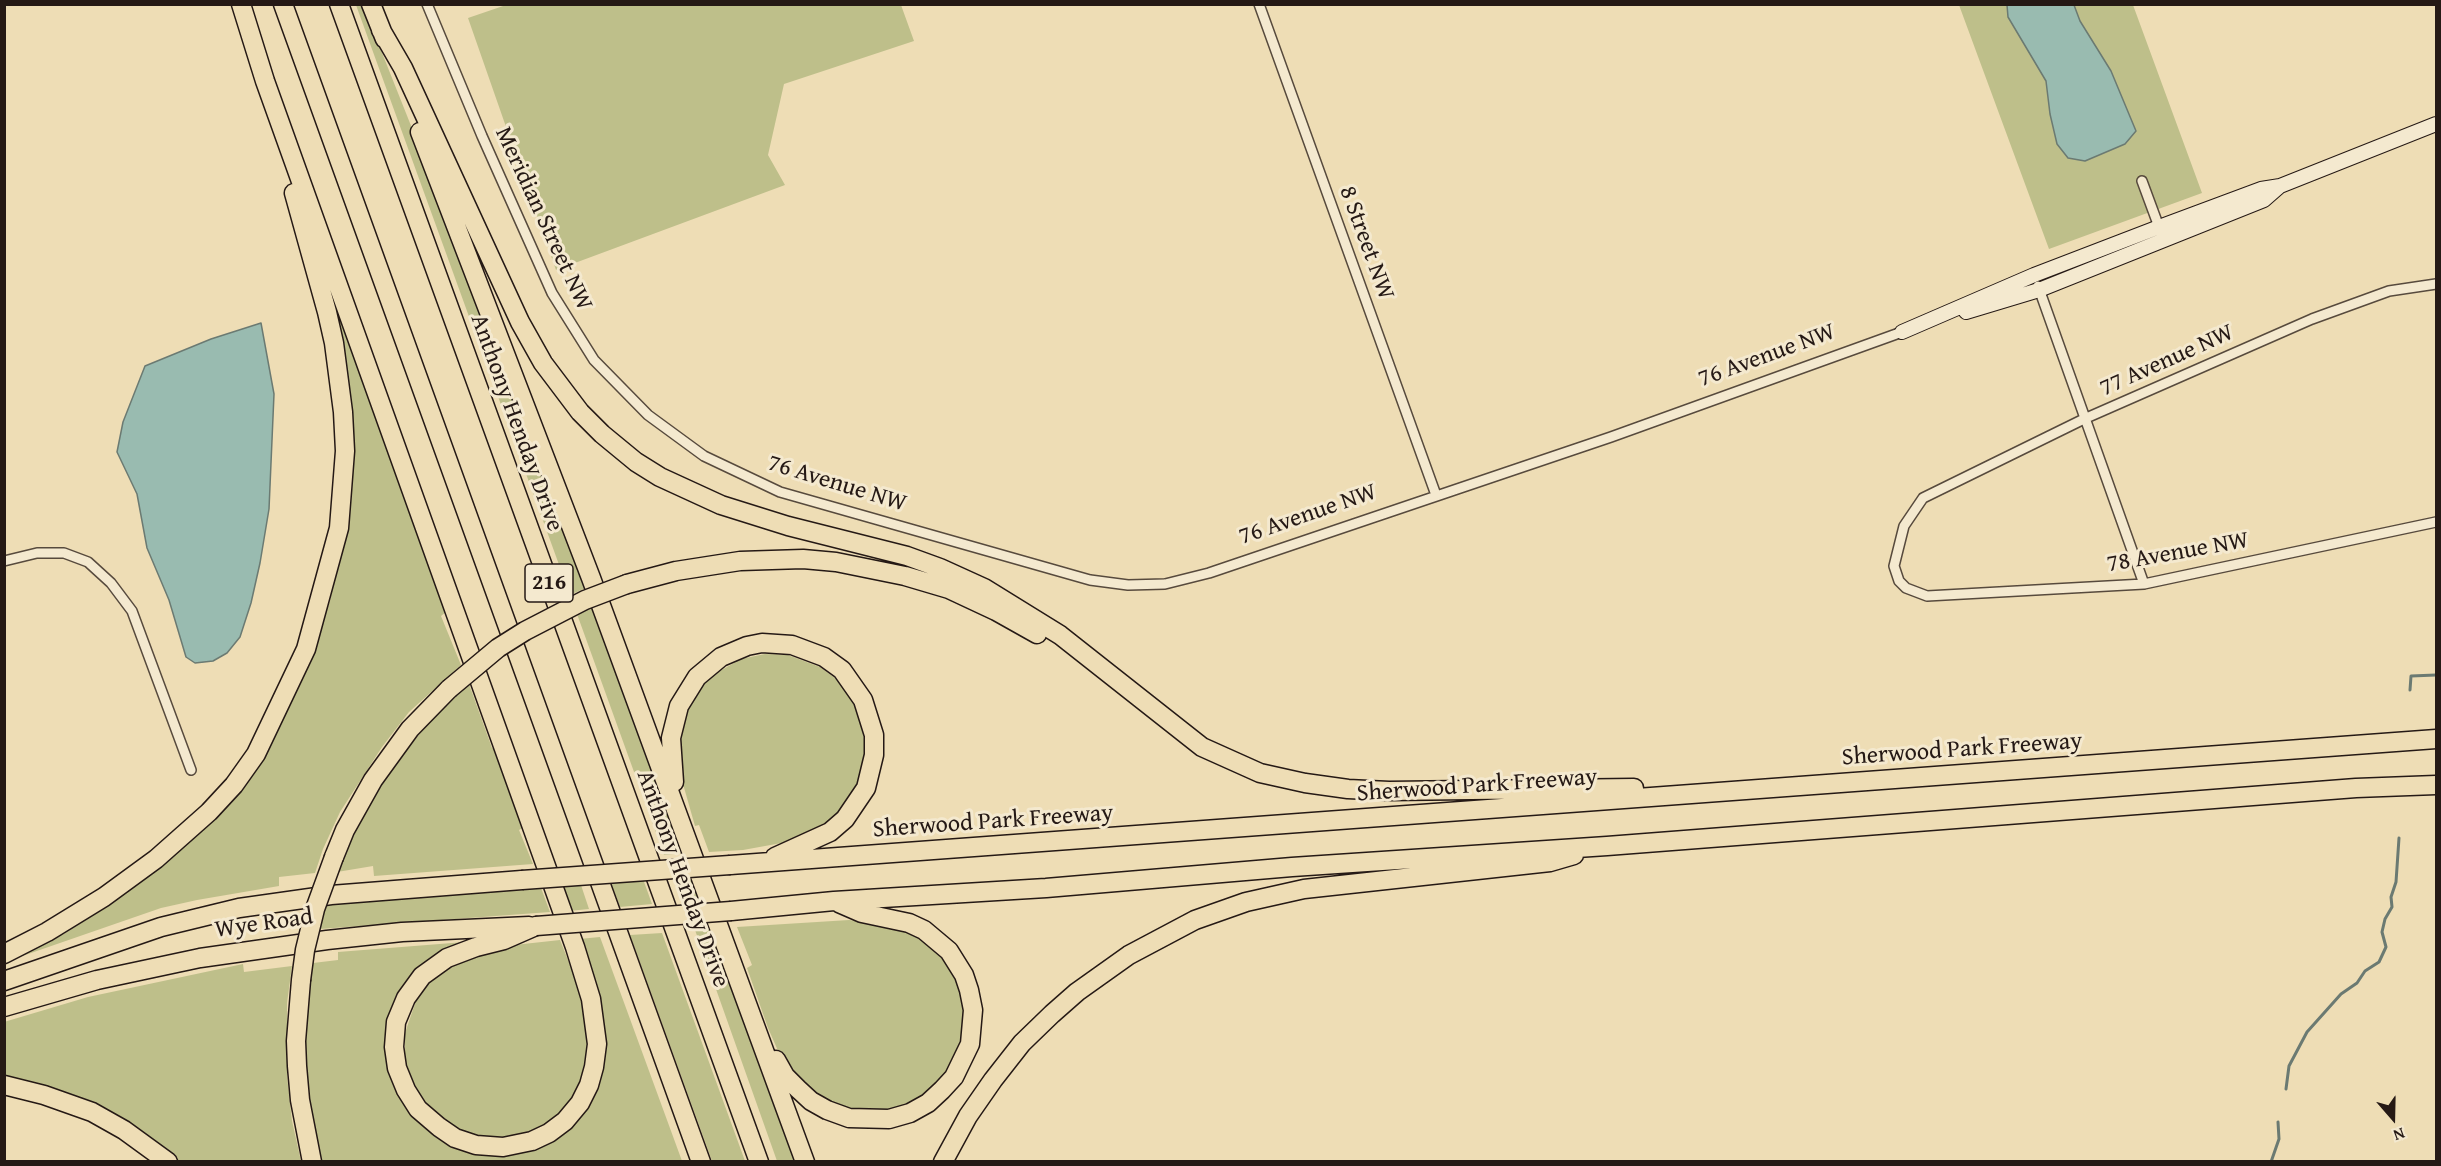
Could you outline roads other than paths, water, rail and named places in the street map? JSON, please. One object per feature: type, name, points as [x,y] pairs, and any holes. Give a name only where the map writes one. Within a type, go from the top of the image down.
[{"type":"highway","points":[[4,954],[47,932],[104,897],[156,859],[209,812],[234,785],[256,754],[306,649],[339,528],[345,452],[343,412],[327,312],[265,81],[241,4]]},
{"type":"highway","name":"216","points":[[283,4],[701,1161]]},
{"type":"highway","name":"Anthony Henday Drive","points":[[339,4],[759,1161]]},
{"type":"highway","points":[[371,4],[587,567],[805,1161]]},
{"type":"highway","points":[[381,30],[403,68],[530,341],[561,389],[602,434],[636,462],[660,477],[721,505],[788,526],[908,556],[984,588],[1060,635],[1202,747],[1229,761],[1260,772],[1305,783],[1348,789],[1389,791],[1630,787],[1662,796]]},
{"type":"highway","points":[[265,81],[574,947],[587,983],[595,1018],[597,1044],[592,1076],[580,1103],[565,1120],[549,1133],[532,1141],[503,1147],[476,1145],[455,1138],[439,1127],[418,1109],[405,1090],[394,1047],[396,1022],[405,998],[422,976],[447,958],[504,940],[536,926],[731,911],[834,901],[1046,888],[1292,867],[2436,785]]},
{"type":"highway","points":[[312,1161],[300,1100],[297,1066],[296,1041],[301,980],[305,950],[315,909],[345,830],[373,780],[410,729],[449,689],[498,648],[525,631],[585,600],[627,584],[676,571],[712,565],[783,559],[836,562],[905,576],[949,589],[996,611],[1070,654],[1149,707]]},
{"type":"highway","points":[[675,805],[670,753],[673,722],[687,691],[702,672],[721,657],[747,646],[762,644],[792,645],[824,657],[842,670],[853,683],[870,717],[874,755],[866,788],[846,819],[830,832],[758,864]]},
{"type":"highway","points":[[2367,744],[2436,730]]},
{"type":"highway","name":"Sherwood Park Freeway","points":[[522,880],[2436,739]]},
{"type":"highway","points":[[2356,789],[2436,796]]},
{"type":"highway","points":[[943,1161],[968,1116],[993,1080],[1022,1043],[1052,1014],[1077,992],[1129,955],[1196,920],[1246,902],[1304,889],[1550,862],[1607,846]]},
{"type":"highway","name":"Wye Road","points":[[4,981],[152,929],[239,908],[331,895],[522,880]]},
{"type":"highway","points":[[759,1032],[785,1076],[798,1089],[811,1101],[849,1118],[889,1119],[910,1113],[928,1103],[942,1090],[962,1063],[970,1044],[973,1010],[963,975],[948,951],[924,930],[909,923],[862,913],[834,901]]},
{"type":"highway","name":"Wye Road","points":[[4,1007],[97,980],[200,958],[402,932],[536,926]]},
{"type":"highway","points":[[4,1085],[44,1095],[92,1112],[124,1130],[168,1161]]},
{"type":"street","name":"Meridian Street NW","points":[[428,4],[545,279],[570,325],[594,360],[628,397],[688,446],[720,465]]},
{"type":"street","name":"8 Street NW","points":[[1259,4],[1436,495]]},
{"type":"street","name":"76 Avenue NW","points":[[720,465],[769,488],[806,501],[1090,580],[1128,585],[1165,584],[1185,580],[1611,438],[1902,332],[2034,275],[2261,189],[2280,186],[2436,124]]},
{"type":"street","points":[[2142,181],[2159,227]]},
{"type":"street","name":"76 Avenue NW","points":[[1902,332],[2039,291],[2264,200],[2280,186]]},
{"type":"street","points":[[2034,275],[2144,584]]},
{"type":"street","name":"77 Avenue NW","points":[[1922,595],[1906,588],[1899,580],[1894,566],[1904,526],[1923,498],[2084,419],[2312,319],[2389,291],[2436,284]]},
{"type":"street","name":"78 Avenue NW","points":[[1922,595],[2144,584],[2436,522]]},
{"type":"street","points":[[4,561],[37,553],[64,553],[88,562],[111,583],[132,610],[191,770]]},
{"type":"water","points":[[2007,5],[2074,5],[2080,21],[2111,71],[2136,131],[2125,144],[2085,161],[2068,158],[2057,144],[2046,81],[2008,17]]},
{"type":"water","points":[[261,323],[274,394],[269,509],[260,563],[240,637],[227,653],[213,661],[195,663],[186,657],[169,600],[147,548],[137,494],[117,452],[123,422],[145,366],[211,339]]},
{"type":"waterway","points":[[2410,690],[2411,676],[2436,675]]},
{"type":"waterway","points":[[2286,1089],[2289,1066],[2307,1032],[2341,994],[2357,983],[2365,971],[2379,962],[2386,947],[2382,932],[2385,919],[2392,907],[2391,897],[2396,882],[2399,838]]},
{"type":"waterway","points":[[2271,1162],[2279,1139],[2278,1122]]}]
